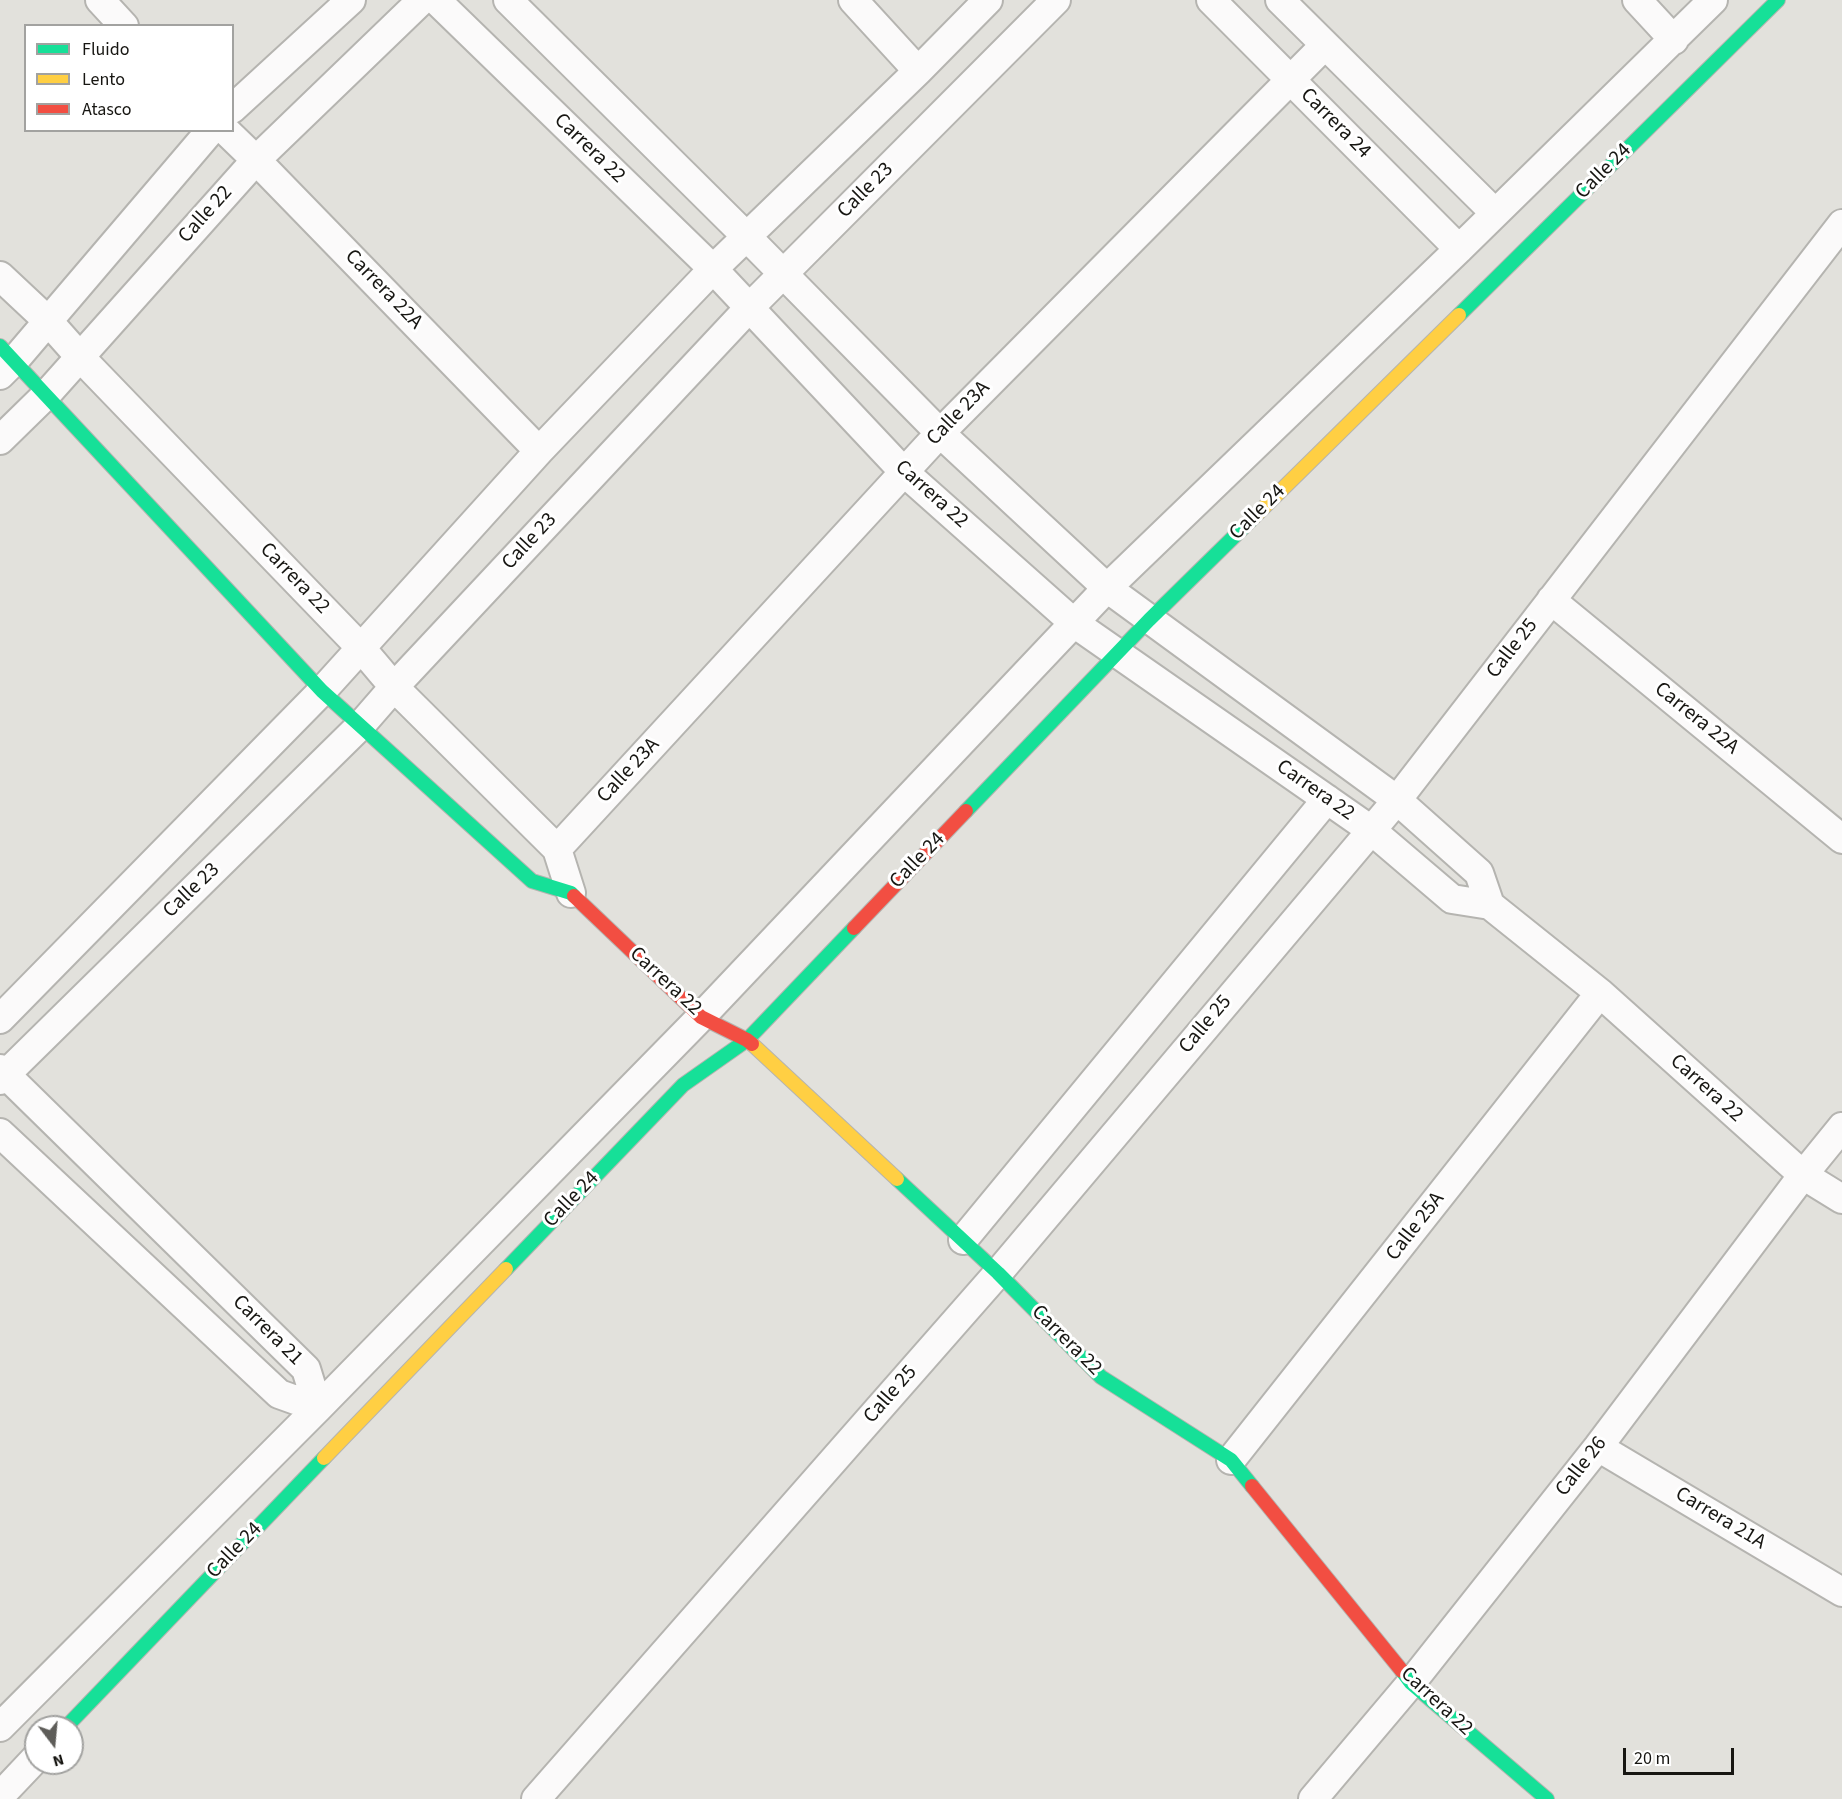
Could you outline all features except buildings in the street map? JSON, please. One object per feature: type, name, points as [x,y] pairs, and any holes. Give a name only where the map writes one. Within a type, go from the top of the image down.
[{"type":"street","points":[[100,0],[122,24]]},
{"type":"street","points":[[234,108],[351,0]]},
{"type":"street","name":"Calle 22","points":[[0,440],[80,357],[256,160],[422,0]]},
{"type":"street","name":"Carrera 22","points":[[436,0],[713,269],[904,472],[1074,623],[1371,830],[1452,899],[1490,905],[1600,993],[1803,1175],[1842,1198]]},
{"type":"street","name":"Carrera 22","points":[[508,0],[784,274],[940,433],[1107,588],[1397,800],[1479,873],[1490,905]]},
{"type":"street","points":[[853,0],[918,71]]},
{"type":"street","points":[[0,1019],[322,691],[539,452],[713,269],[918,71],[988,0]]},
{"type":"street","name":"Calle 23","points":[[2,1074],[361,725],[749,308],[1056,0]]},
{"type":"street","name":"Carrera 24","points":[[1211,0],[1459,249]]},
{"type":"street","points":[[1280,0],[1495,213]]},
{"type":"street","points":[[1637,0],[1674,40]]},
{"type":"street","name":"Calle 24","points":[[0,1727],[318,1408],[701,1017],[1107,588],[1459,249],[1713,0]]},
{"type":"street","name":"Calle 24","points":[[78,1715],[683,1084],[747,1040],[1149,620],[1778,0]]},
{"type":"street","name":"Calle 23A","points":[[557,849],[940,433],[1325,45]]},
{"type":"street","points":[[5,361],[48,321],[210,132]]},
{"type":"street","name":"Carrera 22A","points":[[227,132],[539,452]]},
{"type":"street","name":"Calle 25","points":[[536,1799],[998,1273],[1397,800],[1842,224]]},
{"type":"street","name":"Carrera 22","points":[[0,276],[48,321],[361,648],[394,687],[557,849],[571,893]]},
{"type":"street","name":"Carrera 22","points":[[5,361],[46,394],[322,691],[532,881],[571,893],[701,1017],[747,1040],[998,1273],[1101,1377],[1232,1460],[1411,1683],[1547,1799]]},
{"type":"street","name":"Carrera 22A","points":[[1551,600],[1842,839]]},
{"type":"street","points":[[963,1240],[1327,799]]},
{"type":"street","name":"Calle 25A","points":[[1232,1460],[1600,993]]},
{"type":"street","name":"Carrera 21","points":[[2,1074],[306,1369],[318,1408]]},
{"type":"street","name":"Calle 26","points":[[1313,1799],[1411,1683],[1598,1447],[1803,1175],[1842,1127]]},
{"type":"street","name":"Carrera 21","points":[[0,1133],[279,1394],[318,1408]]},
{"type":"street","name":"Carrera 21A","points":[[1598,1447],[1842,1592]]},
{"type":"street","points":[[0,1796],[24,1771]]},
{"type":"traffic: fast","points":[[1459,315],[1778,0]]},
{"type":"traffic: fast","points":[[0,346],[322,691],[532,881],[571,893],[574,896]]},
{"type":"traffic: fast","points":[[966,811],[1149,620],[1252,519]]},
{"type":"traffic: fast","points":[[506,1269],[683,1085],[747,1040],[854,928]]},
{"type":"traffic: fast","points":[[897,1179],[998,1273],[1101,1377],[1231,1460],[1252,1486]]},
{"type":"traffic: fast","points":[[78,1715],[324,1458]]},
{"type":"traffic: fast","points":[[1402,1671],[1411,1683],[1547,1799]]},
{"type":"traffic: slow","points":[[1252,519],[1459,315]]},
{"type":"traffic: slow","points":[[752,1044],[897,1179]]},
{"type":"traffic: slow","points":[[324,1458],[506,1269]]},
{"type":"traffic: jam","points":[[854,928],[966,811]]},
{"type":"traffic: jam","points":[[574,896],[701,1017],[752,1044]]},
{"type":"traffic: jam","points":[[1252,1486],[1402,1671]]}]
